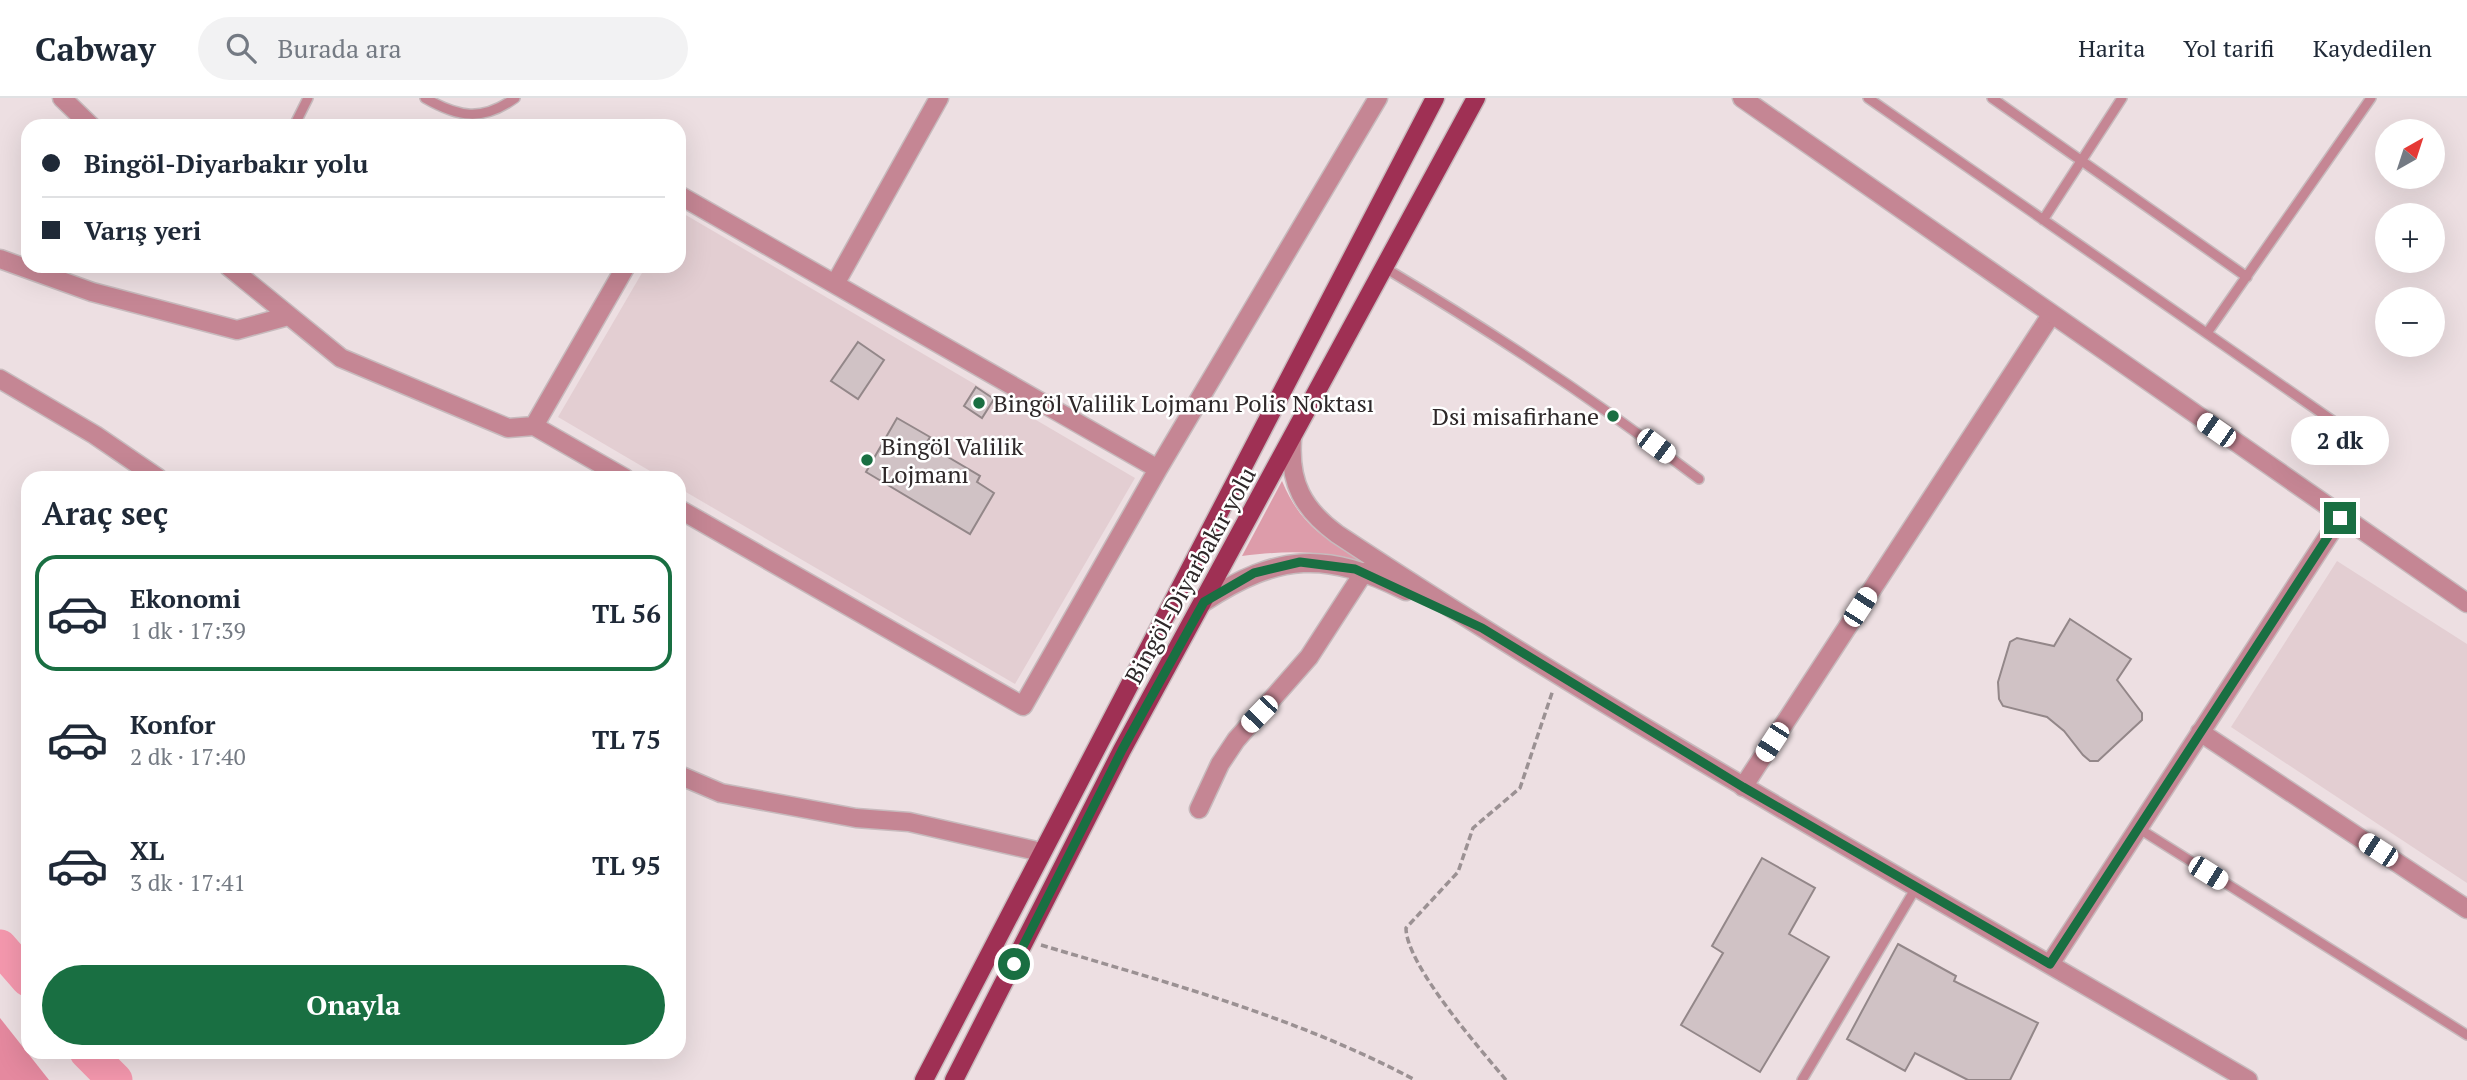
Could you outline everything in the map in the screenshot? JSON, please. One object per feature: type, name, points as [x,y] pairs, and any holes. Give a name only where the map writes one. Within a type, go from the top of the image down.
[{"type":"main road","name":"Bingöl-Diyarbakır yolu","points":[[924,1080],[1435,98]]},
{"type":"main road","name":"Bingöl-Diyarbakır yolu","points":[[954,1080],[1122,750],[1476,98]]},
{"type":"street","points":[[62,98],[84,119]]},
{"type":"street","points":[[835,284],[939,98]]},
{"type":"street","points":[[686,513],[1023,706],[1158,469],[1378,98]]},
{"type":"street","points":[[1742,98],[2340,518],[2467,603]]},
{"type":"street","points":[[686,199],[1158,469]]},
{"type":"street","points":[[0,259],[21,267]]},
{"type":"street","points":[[39,273],[92,292],[237,330],[288,316]]},
{"type":"street","points":[[236,273],[341,358],[508,428],[534,426],[613,471]]},
{"type":"street","points":[[534,426],[622,273]]},
{"type":"street","points":[[1743,787],[2051,315]]},
{"type":"street","points":[[0,379],[95,435],[148,471]]},
{"type":"street","points":[[1292,440],[1293,479],[1301,500],[1317,519],[1482,628],[1743,787],[2248,1080]]},
{"type":"street","points":[[2050,964],[2340,518]]},
{"type":"street","points":[[1204,602],[1254,573],[1300,562],[1327,563],[1364,572],[1482,628]]},
{"type":"street","points":[[1199,809],[1220,764],[1236,740],[1309,657],[1364,572]]},
{"type":"street","points":[[2200,732],[2467,909]]},
{"type":"street","points":[[686,778],[721,793],[856,818],[909,822],[1041,852]]},
{"type":"lane","points":[[297,119],[308,98]]},
{"type":"lane","points":[[425,98],[449,111],[471,115],[494,110],[515,98]]},
{"type":"lane","points":[[1868,98],[2346,430]]},
{"type":"lane","points":[[1992,98],[2246,277]]},
{"type":"lane","points":[[2043,220],[2122,98]]},
{"type":"lane","points":[[2207,334],[2371,98]]},
{"type":"lane","points":[[1385,268],[1505,340],[1613,413],[1699,479]]},
{"type":"lane","points":[[2138,828],[2467,1035]]},
{"type":"lane","points":[[1802,1080],[1917,886]]},
{"type":"path","points":[[1506,1080],[1426,977],[1408,947],[1406,928],[1458,872],[1473,828],[1520,788],[1558,675]]},
{"type":"path","points":[[1025,940],[1235,1004],[1330,1040],[1415,1080]]},
{"type":"shaded area","name":"Bingöl Valilik Lojmanı","points":[[686,215],[1135,478],[1015,684],[686,492],[686,471],[650,471],[558,417],[642,273],[686,273]]},
{"type":"shaded area","points":[[1282,481],[1308,523],[1343,549],[1373,566],[1324,554],[1276,553],[1242,556]]},
{"type":"shaded area","points":[[2337,561],[2467,644],[2467,883],[2231,727]]},
{"type":"shaded area","points":[[0,1018],[21,1045],[21,1059],[32,1059],[49,1080],[0,1080]]},
{"type":"building","points":[[858,342],[884,360],[858,399],[831,381]]},
{"type":"building","name":"Bingöl Valilik Lojmanı Polis Noktası","points":[[976,387],[994,399],[982,418],[964,406]]},
{"type":"building","name":"Bingöl Valilik Lojmanı","points":[[897,418],[930,437],[926,444],[980,476],[977,482],[994,493],[970,534],[866,472]]},
{"type":"building","points":[[2070,619],[2131,659],[2117,680],[2142,713],[2142,720],[2098,761],[2090,761],[2083,755],[2064,731],[2047,717],[2003,706],[1999,699],[1998,682],[2010,642],[2017,638],[2054,646]]},
{"type":"building","points":[[1762,858],[1815,888],[1789,934],[1829,957],[1760,1072],[1681,1025],[1723,953],[1712,946]]},
{"type":"building","points":[[1898,944],[1956,976],[1954,981],[2038,1023],[2010,1080],[1968,1080],[1915,1053],[1905,1071],[1847,1039]]},
{"type":"waterway","points":[[0,947],[21,971]]},
{"type":"waterway","points":[[94,1059],[115,1080]]},
{"type":"place","name":"Bingöl Valilik Lojmanı Polis Noktası","points":[[979,403]]},
{"type":"place","name":"Dsi misafirhane","points":[[1613,416]]},
{"type":"place","name":"Bingöl Valilik Lojmanı","points":[[867,460]]},
{"type":"route","points":[[1014,964],[1122,750],[1204,602],[1254,573],[1300,562],[1327,563],[1355,569],[1388,582],[1482,628],[1743,787],[2050,964],[2340,518]]}]
